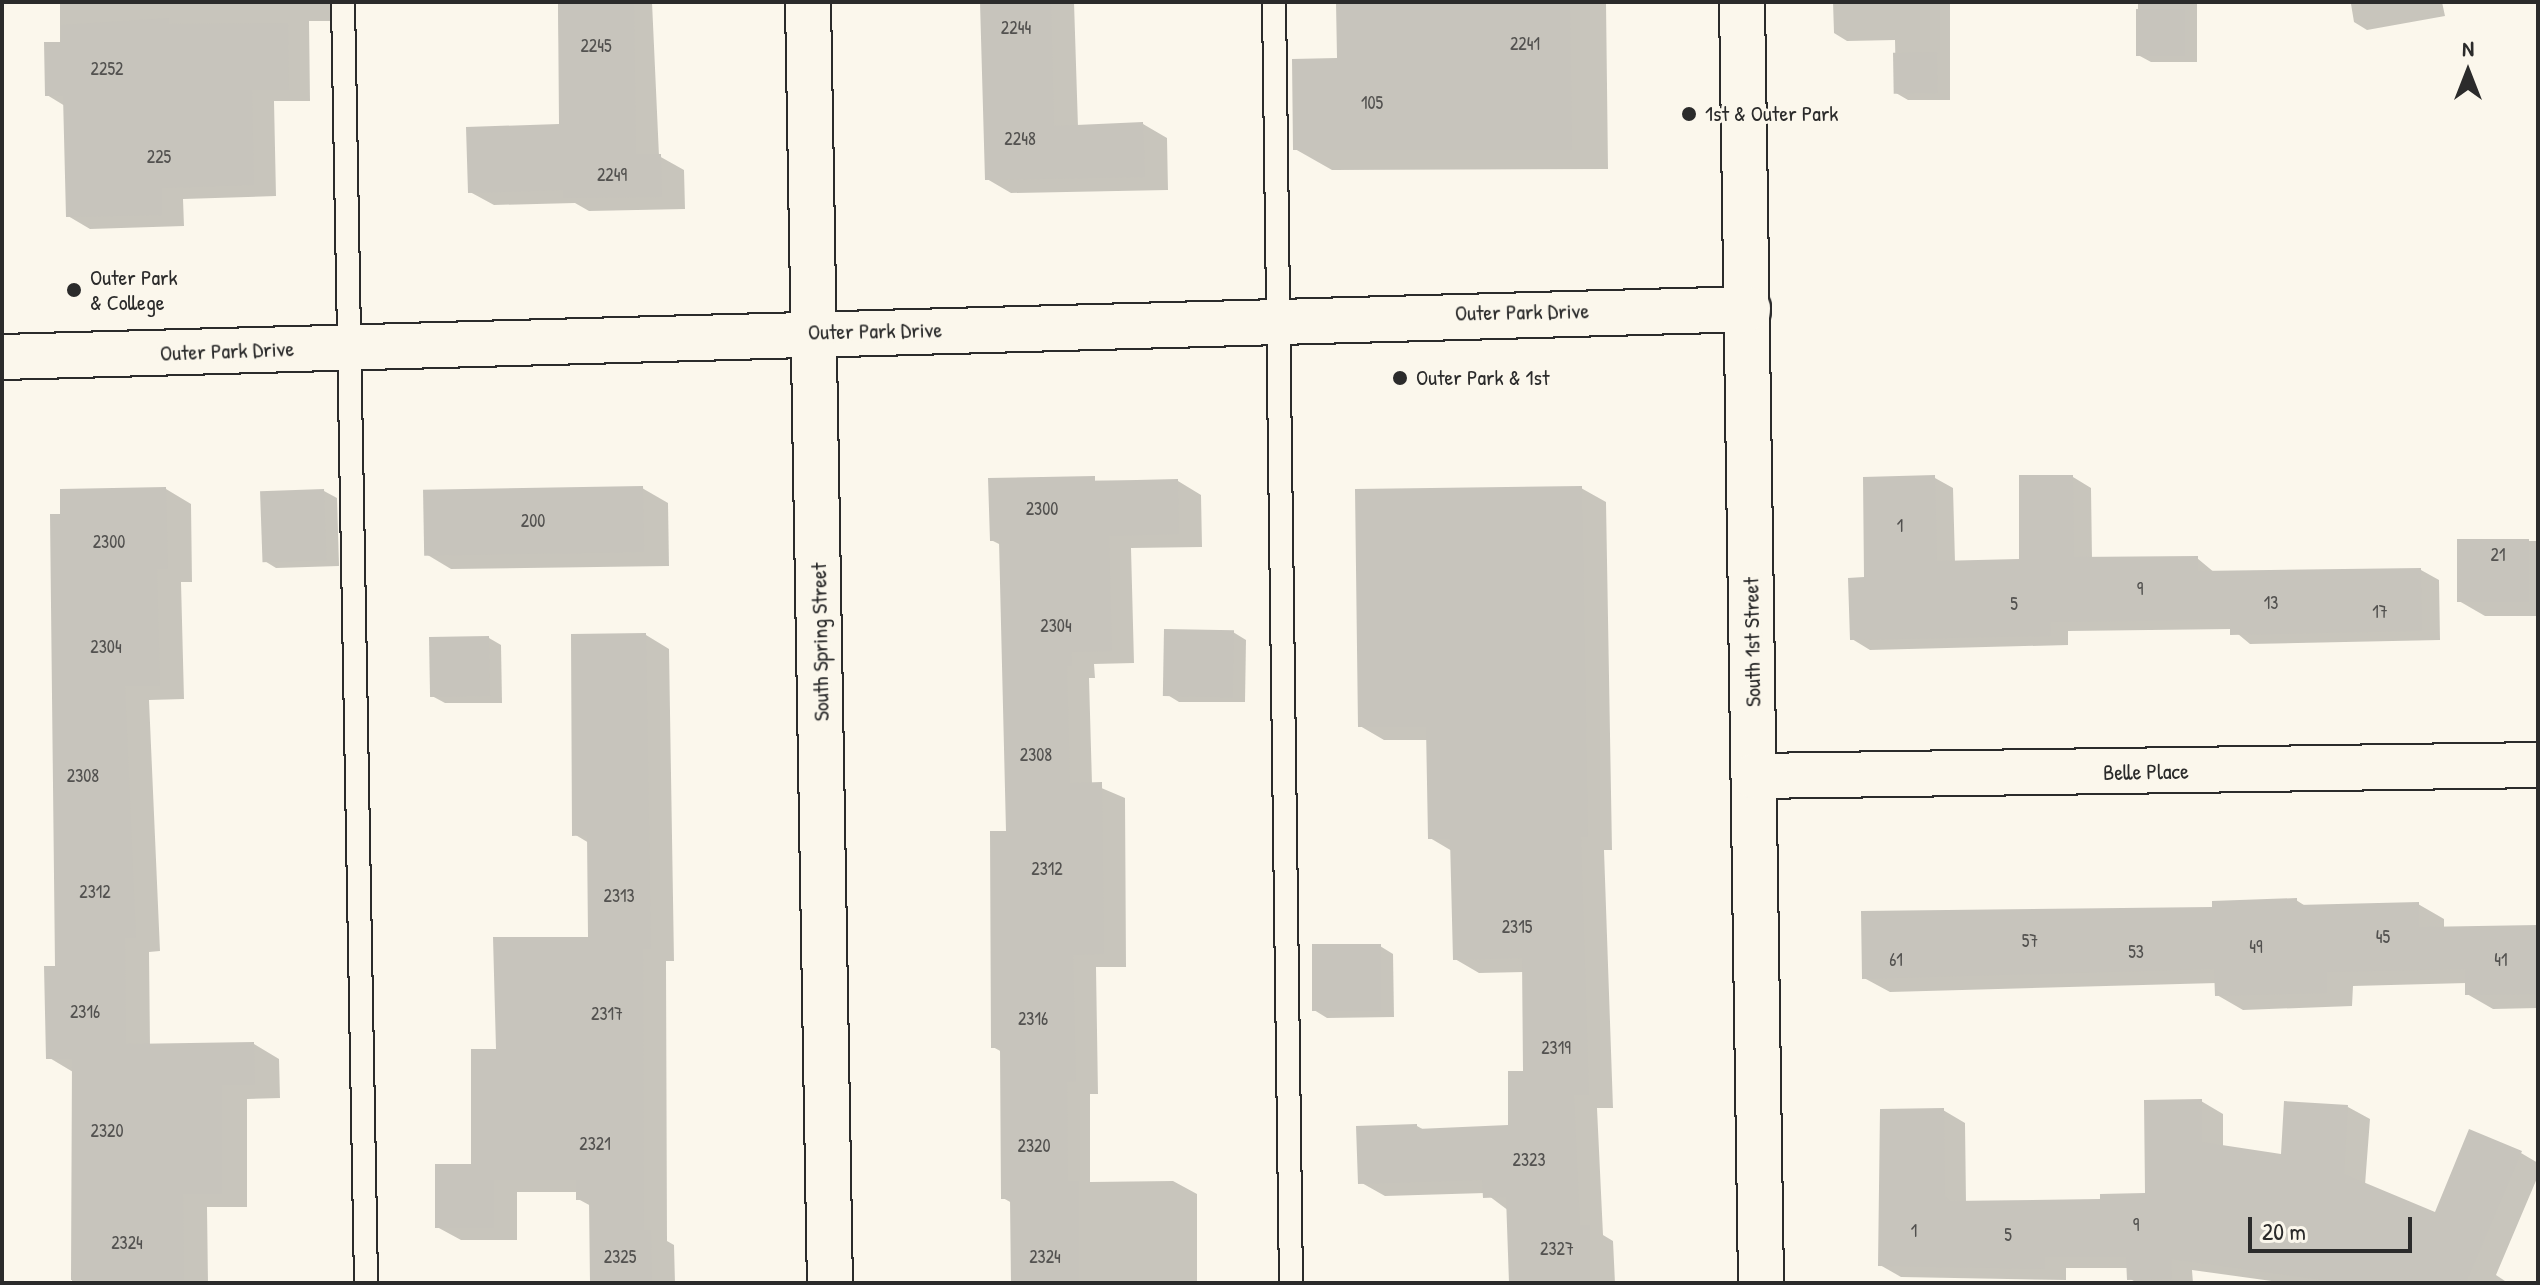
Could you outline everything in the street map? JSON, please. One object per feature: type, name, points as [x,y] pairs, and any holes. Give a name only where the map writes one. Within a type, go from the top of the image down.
[{"type":"street","name":"South Spring Street","points":[[808,2],[830,1283]]},
{"type":"street","name":"South 1st Street","points":[[1742,2],[1761,1283]]},
{"type":"street","name":"Outer Park Drive","points":[[2,357],[1279,319],[1748,309]]},
{"type":"street","name":"Belle Place","points":[[1754,776],[2538,765]]},
{"type":"lane","points":[[343,2],[352,347],[366,1283]]},
{"type":"lane","points":[[1274,2],[1291,1283]]},
{"type":"building","points":[[558,2],[634,2],[636,154],[661,154],[662,197],[563,198],[563,190],[468,193],[466,127],[559,124]]},
{"type":"building","points":[[980,2],[1051,2],[1054,126],[1143,122],[1145,177],[985,180]]},
{"type":"building","points":[[1336,2],[1570,2],[1572,150],[1293,150],[1292,59],[1337,58]]},
{"type":"building","points":[[2136,9],[2185,9],[2185,56],[2136,56]]},
{"type":"building","points":[[169,18],[169,24],[288,23],[289,90],[252,90],[254,185],[162,188],[162,215],[66,217],[63,96],[45,96],[44,42],[61,42],[61,25]]},
{"type":"building","points":[[1937,52],[1938,93],[1894,94],[1893,53]]},
{"type":"building","points":[[1935,475],[1937,561],[2019,559],[2019,475],[2073,475],[2074,557],[2198,556],[2198,571],[2421,568],[2422,631],[2230,635],[2230,620],[2050,622],[2051,636],[1850,640],[1848,578],[1864,577],[1863,477]]},
{"type":"building","points":[[1095,476],[1095,481],[1178,479],[1179,534],[1109,536],[1112,651],[1071,652],[1072,666],[1067,666],[1070,783],[1102,782],[1104,954],[1073,955],[1076,1081],[1067,1082],[1068,1181],[1079,1181],[1079,1283],[1011,1283],[1010,1199],[1001,1199],[1000,1048],[991,1048],[990,831],[1006,831],[999,541],[990,541],[988,478]]},
{"type":"building","points":[[643,486],[644,552],[424,556],[423,490]]},
{"type":"building","points":[[1582,486],[1588,837],[1581,837],[1589,1095],[1574,1095],[1580,1225],[1590,1225],[1590,1283],[1509,1283],[1506,1197],[1483,1198],[1482,1180],[1358,1184],[1356,1126],[1417,1124],[1417,1129],[1508,1125],[1508,1071],[1523,1071],[1522,958],[1453,960],[1450,839],[1428,839],[1426,727],[1358,727],[1355,489]]},
{"type":"building","points":[[166,487],[168,569],[157,569],[160,686],[125,686],[136,938],[125,938],[126,1044],[254,1042],[255,1085],[222,1085],[222,1194],[183,1194],[184,1280],[71,1280],[72,1059],[46,1059],[44,966],[55,966],[50,514],[60,514],[60,489]]},
{"type":"building","points":[[324,489],[326,560],[263,562],[260,491]]},
{"type":"building","points":[[2457,539],[2529,539],[2529,602],[2457,602]]},
{"type":"building","points":[[1164,629],[1234,630],[1233,697],[1163,696]]},
{"type":"building","points":[[646,633],[651,949],[643,949],[644,1230],[651,1230],[652,1283],[590,1283],[589,1200],[576,1200],[576,1180],[494,1180],[494,1228],[435,1228],[435,1164],[471,1164],[471,1049],[496,1049],[493,937],[588,937],[587,835],[572,836],[571,634]]},
{"type":"building","points":[[489,636],[490,696],[430,697],[429,637]]},
{"type":"building","points":[[2297,898],[2297,905],[2419,902],[2419,927],[2538,925],[2538,994],[2465,995],[2465,969],[2327,972],[2327,993],[2215,996],[2214,969],[1862,979],[1861,911],[2212,907],[2212,901]]},
{"type":"building","points":[[1312,944],[1381,944],[1381,1011],[1312,1011]]},
{"type":"building","points":[[2202,1099],[2202,1142],[2281,1154],[2284,1101],[2348,1105],[2344,1174],[2435,1212],[2469,1129],[2522,1151],[2466,1283],[2344,1283],[2171,1259],[2172,1279],[2127,1280],[2126,1257],[2045,1257],[2045,1269],[1878,1266],[1880,1109],[1944,1108],[1945,1196],[1950,1201],[2100,1199],[2100,1194],[2145,1193],[2144,1100]]},
{"type":"place","name":"1st & Outer Park","points":[[1689,114]]},
{"type":"place","name":"Outer Park & College","points":[[74,290]]},
{"type":"place","name":"Outer Park & 1st","points":[[1400,378]]}]
